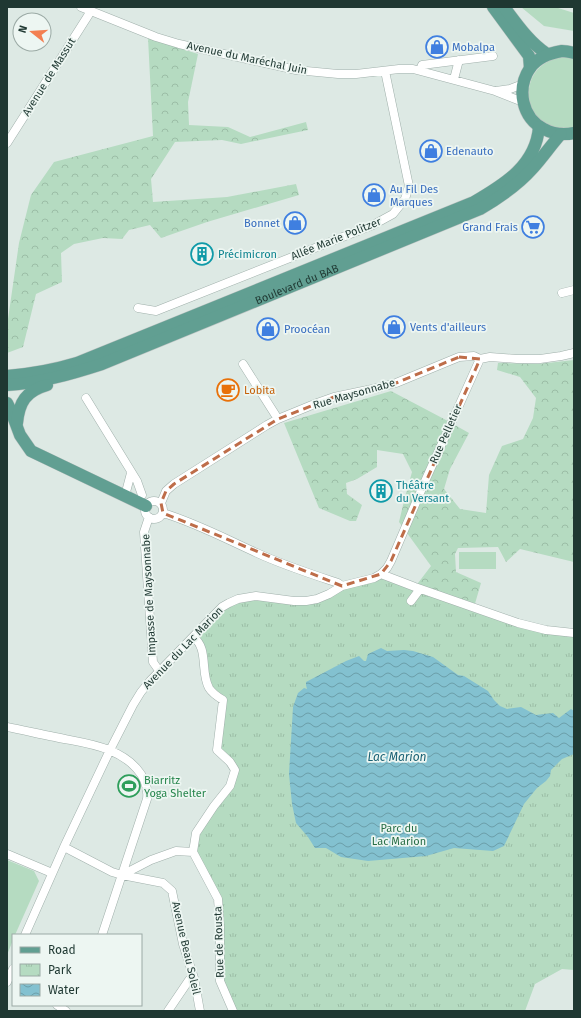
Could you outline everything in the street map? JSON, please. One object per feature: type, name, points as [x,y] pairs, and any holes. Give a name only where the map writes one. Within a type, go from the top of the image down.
[{"type":"main road","points":[[493,7],[528,56],[530,68]]},
{"type":"main road","points":[[504,7],[527,37],[539,49],[547,54]]},
{"type":"main road","points":[[570,134],[549,132],[539,127],[532,120],[526,112],[523,102],[523,84],[530,68],[537,60],[547,54],[563,51],[574,53]]},
{"type":"main road","name":"Boulevard du BAB","points":[[7,376],[27,375],[77,363],[474,202],[492,192],[508,180],[525,162],[534,150],[539,127]]},
{"type":"main road","name":"Boulevard du BAB","points":[[7,385],[65,376],[102,364],[480,209],[512,188],[570,134]]},
{"type":"main road","points":[[17,424],[18,411],[22,401],[30,392],[65,381],[102,364]]},
{"type":"main road","points":[[7,403],[17,424],[20,435],[31,451],[149,504]]},
{"type":"street","name":"Avenue du Maréchal Juin","points":[[81,7],[95,10],[156,36],[179,44],[296,70],[338,74],[373,73],[399,69],[413,69],[495,91],[523,102]]},
{"type":"street","name":"Avenue de Massut","points":[[7,143],[95,10]]},
{"type":"street","name":"Avenue du Maréchal Juin","points":[[420,70],[422,65],[493,56]]},
{"type":"street","points":[[454,79],[459,60]]},
{"type":"street","name":"Allée Marie Politzer","points":[[138,308],[156,311],[373,225],[393,214],[405,199],[409,186],[385,71]]},
{"type":"street","name":"Avenue du Maréchal Juin","points":[[495,91],[510,89],[523,84]]},
{"type":"street","points":[[562,293],[574,290]]},
{"type":"street","name":"Rue Maysonnabe","points":[[149,504],[174,484],[267,424],[317,403],[334,397],[396,383],[459,357],[474,356],[480,359],[490,357],[540,359],[574,353]]},
{"type":"street","name":"Rue Pelletier","points":[[381,574],[391,561],[480,359]]},
{"type":"street","points":[[242,364],[278,419]]},
{"type":"street","points":[[86,398],[149,504],[154,519],[157,519],[164,513],[164,507],[149,504]]},
{"type":"street","points":[[124,494],[131,473]]},
{"type":"street","name":"Impasse de Maysonnabe","points":[[149,504],[144,532],[153,662],[160,672]]},
{"type":"street","points":[[164,513],[193,523],[258,554],[338,583],[342,586]]},
{"type":"street","points":[[381,574],[518,623],[546,630],[574,632]]},
{"type":"street","name":"Avenue du Lac Marion","points":[[26,934],[52,873],[110,750],[133,705],[150,681],[222,608],[229,603],[238,599],[256,596],[294,601],[317,599],[342,586],[374,578],[381,574]]},
{"type":"street","points":[[411,601],[420,589]]},
{"type":"street","points":[[122,875],[151,860],[176,851],[194,852],[196,833],[214,806],[230,786],[235,770],[230,762],[217,750],[223,700],[213,693],[208,687],[202,646],[194,637]]},
{"type":"street","points":[[7,727],[110,750],[125,759],[142,774],[148,791],[147,799],[102,934]]},
{"type":"street","name":"Avenue Beau Soleil","points":[[64,847],[112,872],[163,883],[172,891],[183,944],[194,978],[200,1011]]},
{"type":"street","name":"Rue de Rousta","points":[[194,852],[218,899],[220,926],[220,981],[233,1011]]},
{"type":"street","points":[[7,854],[52,873]]},
{"type":"street","points":[[7,982],[12,972]]},
{"type":"street","points":[[168,1011],[189,980],[194,978]]},
{"type":"highlighted area","points":[[459,357],[480,359],[391,561],[381,574],[342,586],[163,513],[161,503],[166,491],[174,484],[278,419],[334,397],[396,383]]},
{"type":"green space","points":[[521,7],[555,7],[574,13],[574,31],[544,26]]},
{"type":"green space","points":[[148,38],[198,54],[188,102],[189,125],[228,127],[250,137],[306,122],[308,130],[241,144],[222,140],[175,142],[151,179],[153,202],[227,197],[296,184],[299,195],[207,222],[161,238],[150,225],[129,230],[122,239],[103,238],[74,244],[61,253],[62,282],[36,294],[23,347],[7,353],[7,326],[19,243],[31,195],[54,162],[153,136]]},
{"type":"green space","points":[[565,57],[574,59],[574,129],[547,126],[536,116],[529,101],[530,84],[537,70],[549,61],[556,58]]},
{"type":"green space","points":[[574,360],[574,562],[520,549],[506,562],[498,547],[458,548],[455,554],[456,572],[481,583],[474,607],[415,587],[431,566],[399,522],[412,472],[403,454],[377,450],[377,467],[357,479],[346,483],[347,494],[362,505],[356,521],[350,521],[319,508],[284,423],[391,391],[469,433],[450,469],[444,489],[460,509],[486,513],[489,475],[502,446],[523,439],[533,418],[536,398],[520,377],[497,370],[498,363],[538,364]]},
{"type":"green space","points":[[459,552],[496,552],[496,569],[459,569]]},
{"type":"green space","name":"Parc du Lac Marion","points":[[381,574],[518,623],[574,633],[574,970],[562,969],[535,984],[525,1011],[233,1011],[220,981],[218,899],[193,852],[196,833],[235,770],[217,750],[223,701],[213,693],[202,646],[193,637],[222,607],[238,599],[306,601]]},
{"type":"green space","points":[[7,860],[34,871],[39,881],[15,934],[12,934],[12,942],[7,955]]},
{"type":"water","name":"Lac Marion","points":[[381,648],[387,651],[413,651],[433,657],[458,675],[464,676],[488,691],[500,706],[507,709],[521,707],[536,715],[553,713],[559,718],[571,709],[574,711],[574,754],[562,759],[551,770],[550,776],[537,788],[524,804],[504,846],[493,851],[454,848],[426,856],[368,861],[341,857],[326,848],[315,848],[296,823],[292,804],[289,774],[293,707],[298,693],[304,688],[307,689],[306,682],[346,661],[359,656],[366,661],[368,654]]},
{"type":"place","name":"Mobalpa","points":[[437,47]]},
{"type":"place","name":"Edenauto","points":[[431,151]]},
{"type":"place","name":"Au Fil Des Marques","points":[[374,195]]},
{"type":"place","name":"Bonnet","points":[[295,223]]},
{"type":"place","name":"Grand Frais","points":[[533,227]]},
{"type":"place","name":"Précimicron","points":[[202,254]]},
{"type":"place","name":"Vents d'ailleurs","points":[[394,327]]},
{"type":"place","name":"Proocéan","points":[[268,329]]},
{"type":"place","name":"Lobita","points":[[228,390]]},
{"type":"place","name":"Théâtre du Versant","points":[[381,491]]},
{"type":"place","name":"Biarritz Yoga Shelter","points":[[129,786]]}]
